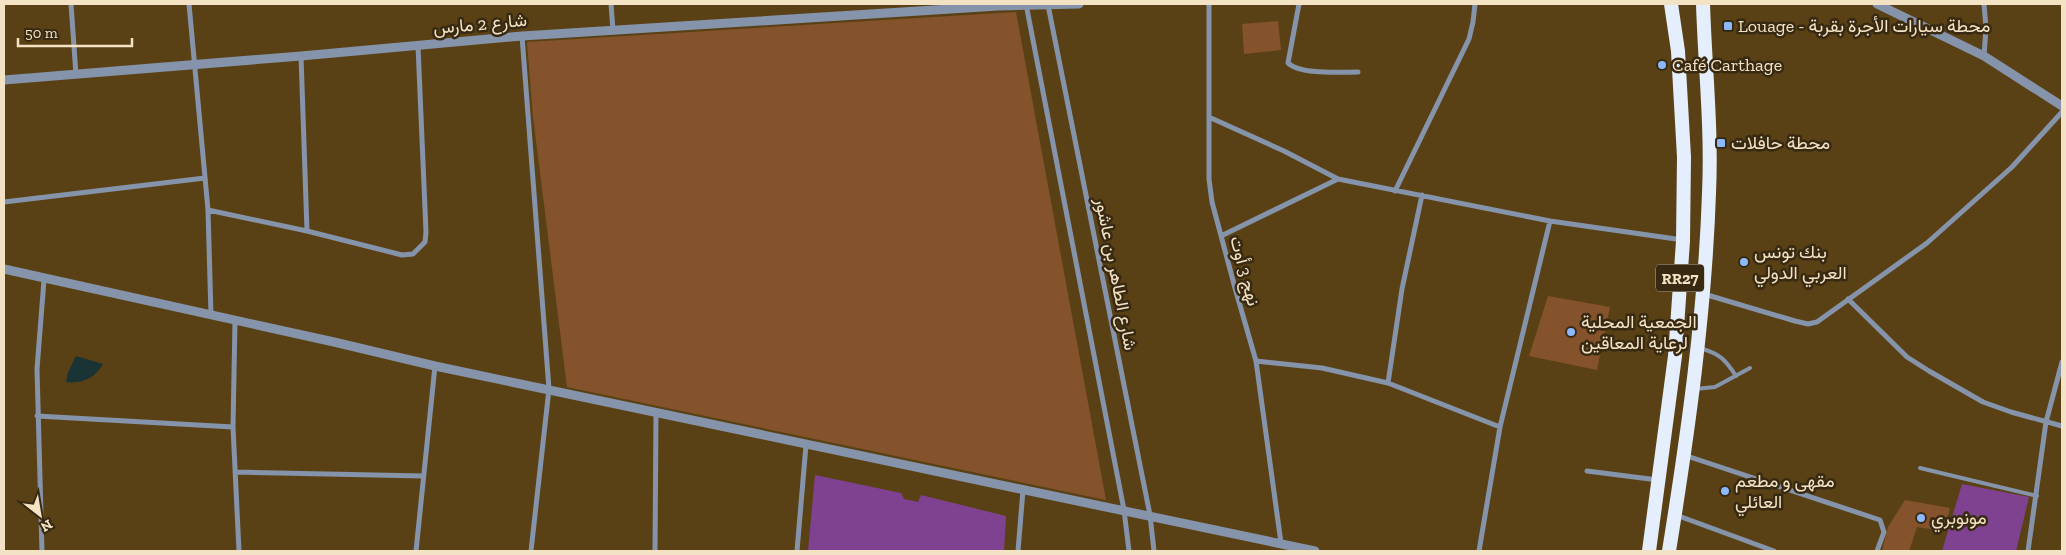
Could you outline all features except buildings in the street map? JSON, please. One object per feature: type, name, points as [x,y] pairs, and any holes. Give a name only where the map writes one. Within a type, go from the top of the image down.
[{"type":"highway","name":"RR27","points":[[1649,551],[1675,356],[1683,240],[1683,148],[1678,51],[1671,4]]},
{"type":"highway","name":"RR27","points":[[1669,551],[1693,389],[1703,294],[1710,152],[1703,4]]},
{"type":"street","points":[[71,4],[76,75]]},
{"type":"street","points":[[188,4],[208,210],[211,316]]},
{"type":"street","points":[[612,4],[613,31]]},
{"type":"street","name":"شارع 2 مارس","points":[[4,80],[522,36],[1027,5],[1079,4]]},
{"type":"street","name":"نهج 3 أوت","points":[[1210,4],[1211,118],[1209,179],[1221,236],[1256,361],[1281,543]]},
{"type":"street","points":[[1299,4],[1288,62],[1293,68],[1358,72]]},
{"type":"street","points":[[1395,191],[1469,39],[1475,4]]},
{"type":"street","points":[[1877,4],[1984,56],[2062,106]]},
{"type":"street","points":[[1984,4],[1986,28],[1984,56]]},
{"type":"street","name":"شارع الطاهر بن عاشور","points":[[1027,5],[1124,510],[1129,551]]},
{"type":"street","name":"شارع الطاهر بن عاشور","points":[[1048,5],[1150,515],[1154,551]]},
{"type":"street","points":[[522,36],[549,389],[531,551]]},
{"type":"street","points":[[208,210],[307,231],[402,255],[413,254],[425,242],[426,216],[418,46]]},
{"type":"street","points":[[301,56],[307,231]]},
{"type":"street","points":[[1703,294],[1808,324],[1824,318],[1928,243],[1961,211],[1989,189],[2012,167],[2062,112]]},
{"type":"street","points":[[1211,118],[1338,178],[1550,221],[1683,240]]},
{"type":"street","points":[[4,202],[205,178]]},
{"type":"street","points":[[1221,236],[1338,178]]},
{"type":"street","points":[[1388,384],[1402,289],[1422,194]]},
{"type":"street","points":[[1480,551],[1500,427],[1550,221]]},
{"type":"street","points":[[4,269],[44,280],[334,342],[435,366],[1315,551]]},
{"type":"street","points":[[42,551],[37,416],[38,334],[44,280]]},
{"type":"street","points":[[1848,299],[1907,357],[1929,372],[1983,402],[2062,426]]},
{"type":"street","points":[[235,321],[233,427],[238,551]]},
{"type":"street","points":[[1256,361],[1322,368],[1388,384],[1500,427]]},
{"type":"street","points":[[2028,551],[2046,422],[2062,362]]},
{"type":"street","points":[[416,551],[422,476],[435,366]]},
{"type":"street","points":[[655,551],[656,412]]},
{"type":"street","points":[[37,416],[233,427]]},
{"type":"street","points":[[797,551],[806,445]]},
{"type":"street","points":[[1684,455],[1880,520],[1884,532],[1877,551]]},
{"type":"street","points":[[1587,471],[1659,480]]},
{"type":"street","points":[[236,472],[422,476]]},
{"type":"street","points":[[1018,551],[1023,490]]},
{"type":"street","points":[[1675,514],[1774,551]]},
{"type":"lane","points":[[1698,348],[1717,353],[1726,360],[1736,376]]},
{"type":"lane","points":[[1693,389],[1715,387],[1750,368]]},
{"type":"lane","points":[[1920,468],[2037,496]]},
{"type":"shaded area","points":[[815,475],[901,493],[904,499],[918,502],[921,495],[1006,516],[1004,551],[808,551]]},
{"type":"shaded area","points":[[1962,484],[2029,497],[2016,551],[1942,551]]},
{"type":"water","points":[[76,356],[103,364],[88,379],[78,382],[66,382],[68,372]]},
{"type":"place","name":"Louage - محطة سيارات الأجرة بقربة","points":[[1728,26]]},
{"type":"place","name":"Café Carthage","points":[[1662,65]]},
{"type":"place","name":"محطة حافلات","points":[[1721,143]]},
{"type":"place","name":"بنك تونس العربي الدولي","points":[[1744,262]]},
{"type":"place","name":"الجمعية المحلية لرعاية المعاقين","points":[[1571,332]]},
{"type":"place","name":"مقهى و مطعم العائلي","points":[[1725,491]]},
{"type":"place","name":"مونوبري","points":[[1921,518]]}]
